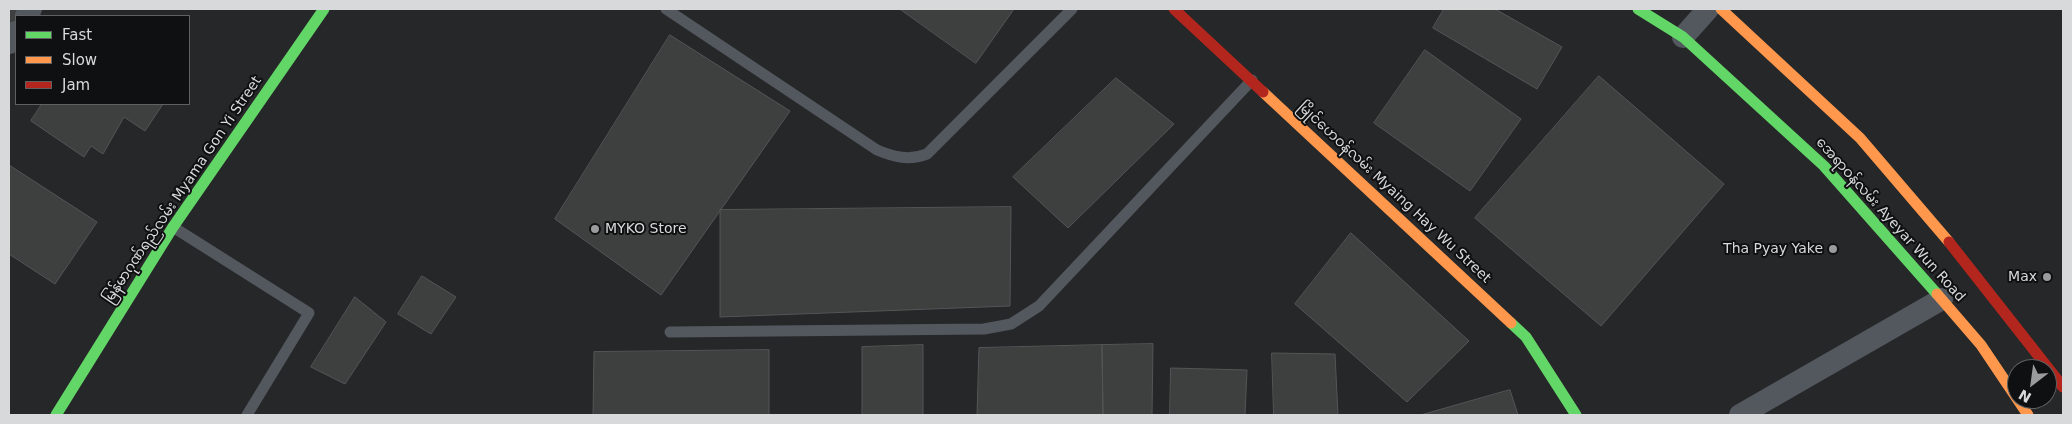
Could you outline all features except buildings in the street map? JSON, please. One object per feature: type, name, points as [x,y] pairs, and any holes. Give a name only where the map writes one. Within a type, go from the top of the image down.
[{"type":"main road","name":"မြန်မာဂုဏ်ရည်လမ်း Myama Gon Yi Street","points":[[56,415],[173,228],[324,9]]},
{"type":"main road","name":"မြိုင်ဟေဝန်လမ်း Myaing Hay Wu Street","points":[[1174,9],[1526,337],[1576,415]]},
{"type":"main road","name":"အေရာဝန်လမ်း Ayeyar Wun Road","points":[[1638,9],[1683,37],[1824,166],[1942,299],[1980,345],[2028,415]]},
{"type":"main road","name":"အေရာဝန်လမ်း Ayeyar Wun Road","points":[[1721,9],[1860,138],[1976,273],[2063,387]]},
{"type":"street","points":[[1683,37],[1708,9]]},
{"type":"street","points":[[1740,415],[1942,299]]},
{"type":"lane","points":[[666,9],[877,150],[903,158],[917,158],[927,154],[1072,9]]},
{"type":"lane","points":[[670,332],[984,329],[1011,324],[1039,306],[1252,80]]},
{"type":"lane","points":[[173,228],[309,313],[247,415]]},
{"type":"traffic: fast","points":[[56,415],[173,227],[324,9]]},
{"type":"traffic: fast","points":[[1638,9],[1683,37],[1824,166],[1937,294]]},
{"type":"traffic: fast","points":[[1511,323],[1526,337],[1576,415]]},
{"type":"traffic: slow","points":[[1721,9],[1860,138],[1949,242]]},
{"type":"traffic: slow","points":[[1263,92],[1511,323]]},
{"type":"traffic: slow","points":[[1937,294],[1981,345],[2028,415]]},
{"type":"traffic: jam","points":[[1174,9],[1263,92]]},
{"type":"traffic: jam","points":[[1949,242],[2063,387]]},
{"type":"place","name":"MYKO Store","points":[[595,229]]},
{"type":"place","name":"Tha Pyay Yake","points":[[1833,249]]},
{"type":"place","name":"Max","points":[[2047,277]]}]
